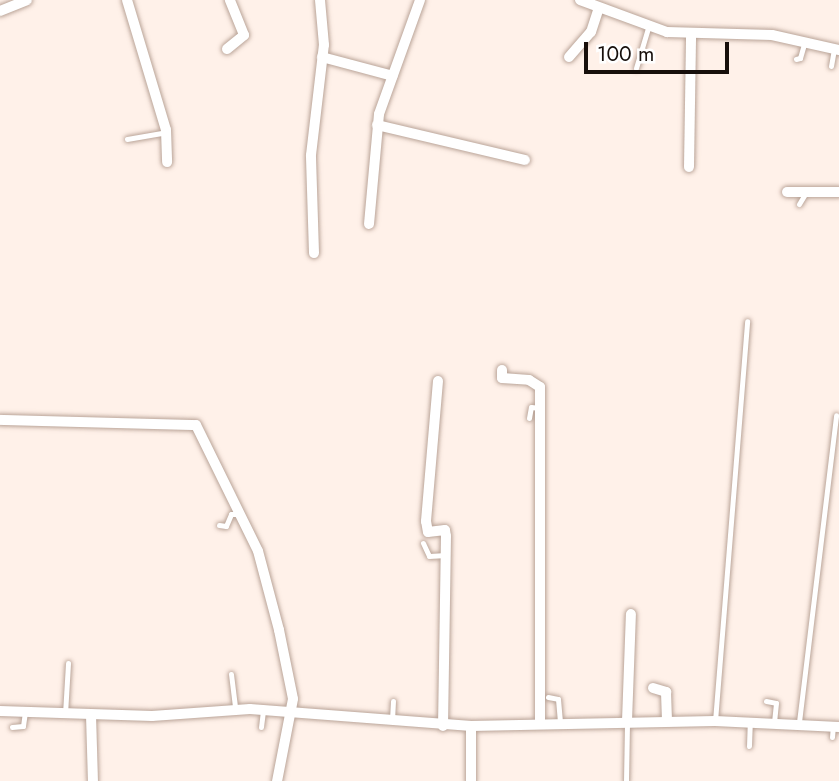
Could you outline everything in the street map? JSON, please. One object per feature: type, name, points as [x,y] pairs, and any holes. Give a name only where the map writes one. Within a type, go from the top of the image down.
[{"type":"street","points":[[0,11],[27,0]]},
{"type":"street","points":[[127,0],[167,132],[167,162]]},
{"type":"street","points":[[227,49],[244,35],[230,0]]},
{"type":"street","points":[[314,253],[310,155],[322,57],[320,0]]},
{"type":"street","points":[[369,224],[377,125],[420,0]]},
{"type":"street","points":[[580,0],[648,28],[691,35],[772,35],[837,49]]},
{"type":"street","points":[[569,57],[591,32],[599,8]]},
{"type":"street","points":[[690,167],[691,35]]},
{"type":"street","points":[[322,57],[393,76]]},
{"type":"street","points":[[377,125],[525,160]]},
{"type":"street","points":[[787,192],[839,192]]},
{"type":"street","points":[[502,370],[502,378],[537,384],[540,408],[540,723]]},
{"type":"street","points":[[438,381],[426,520],[429,532],[445,531],[443,726]]},
{"type":"street","points":[[0,419],[196,425],[258,551],[273,603],[293,695],[277,781]]},
{"type":"street","points":[[627,722],[631,614]]},
{"type":"street","points":[[653,688],[666,692],[667,721]]},
{"type":"street","points":[[0,711],[91,715],[235,709],[443,726],[750,721],[799,722],[835,730]]},
{"type":"street","points":[[91,715],[93,781]]},
{"type":"street","points":[[471,726],[471,781]]},
{"type":"lane","points":[[636,68],[648,28]]},
{"type":"lane","points":[[796,59],[800,58],[805,41]]},
{"type":"lane","points":[[831,66],[837,49]]},
{"type":"lane","points":[[127,139],[167,132]]},
{"type":"lane","points":[[799,204],[808,192]]},
{"type":"lane","points":[[715,721],[747,321]]},
{"type":"lane","points":[[529,418],[531,407],[540,408]]},
{"type":"lane","points":[[799,722],[836,415]]},
{"type":"lane","points":[[219,525],[226,526],[232,514],[241,514]]},
{"type":"lane","points":[[423,543],[429,556],[446,555]]},
{"type":"lane","points":[[65,714],[68,663]]},
{"type":"lane","points":[[231,674],[235,709]]},
{"type":"lane","points":[[548,697],[558,699],[560,722]]},
{"type":"lane","points":[[391,723],[393,701]]},
{"type":"lane","points":[[766,701],[776,703],[774,722]]},
{"type":"lane","points":[[261,727],[263,711]]},
{"type":"lane","points":[[12,726],[23,726],[25,712]]},
{"type":"lane","points":[[749,746],[750,721]]},
{"type":"lane","points":[[626,781],[627,722]]}]
